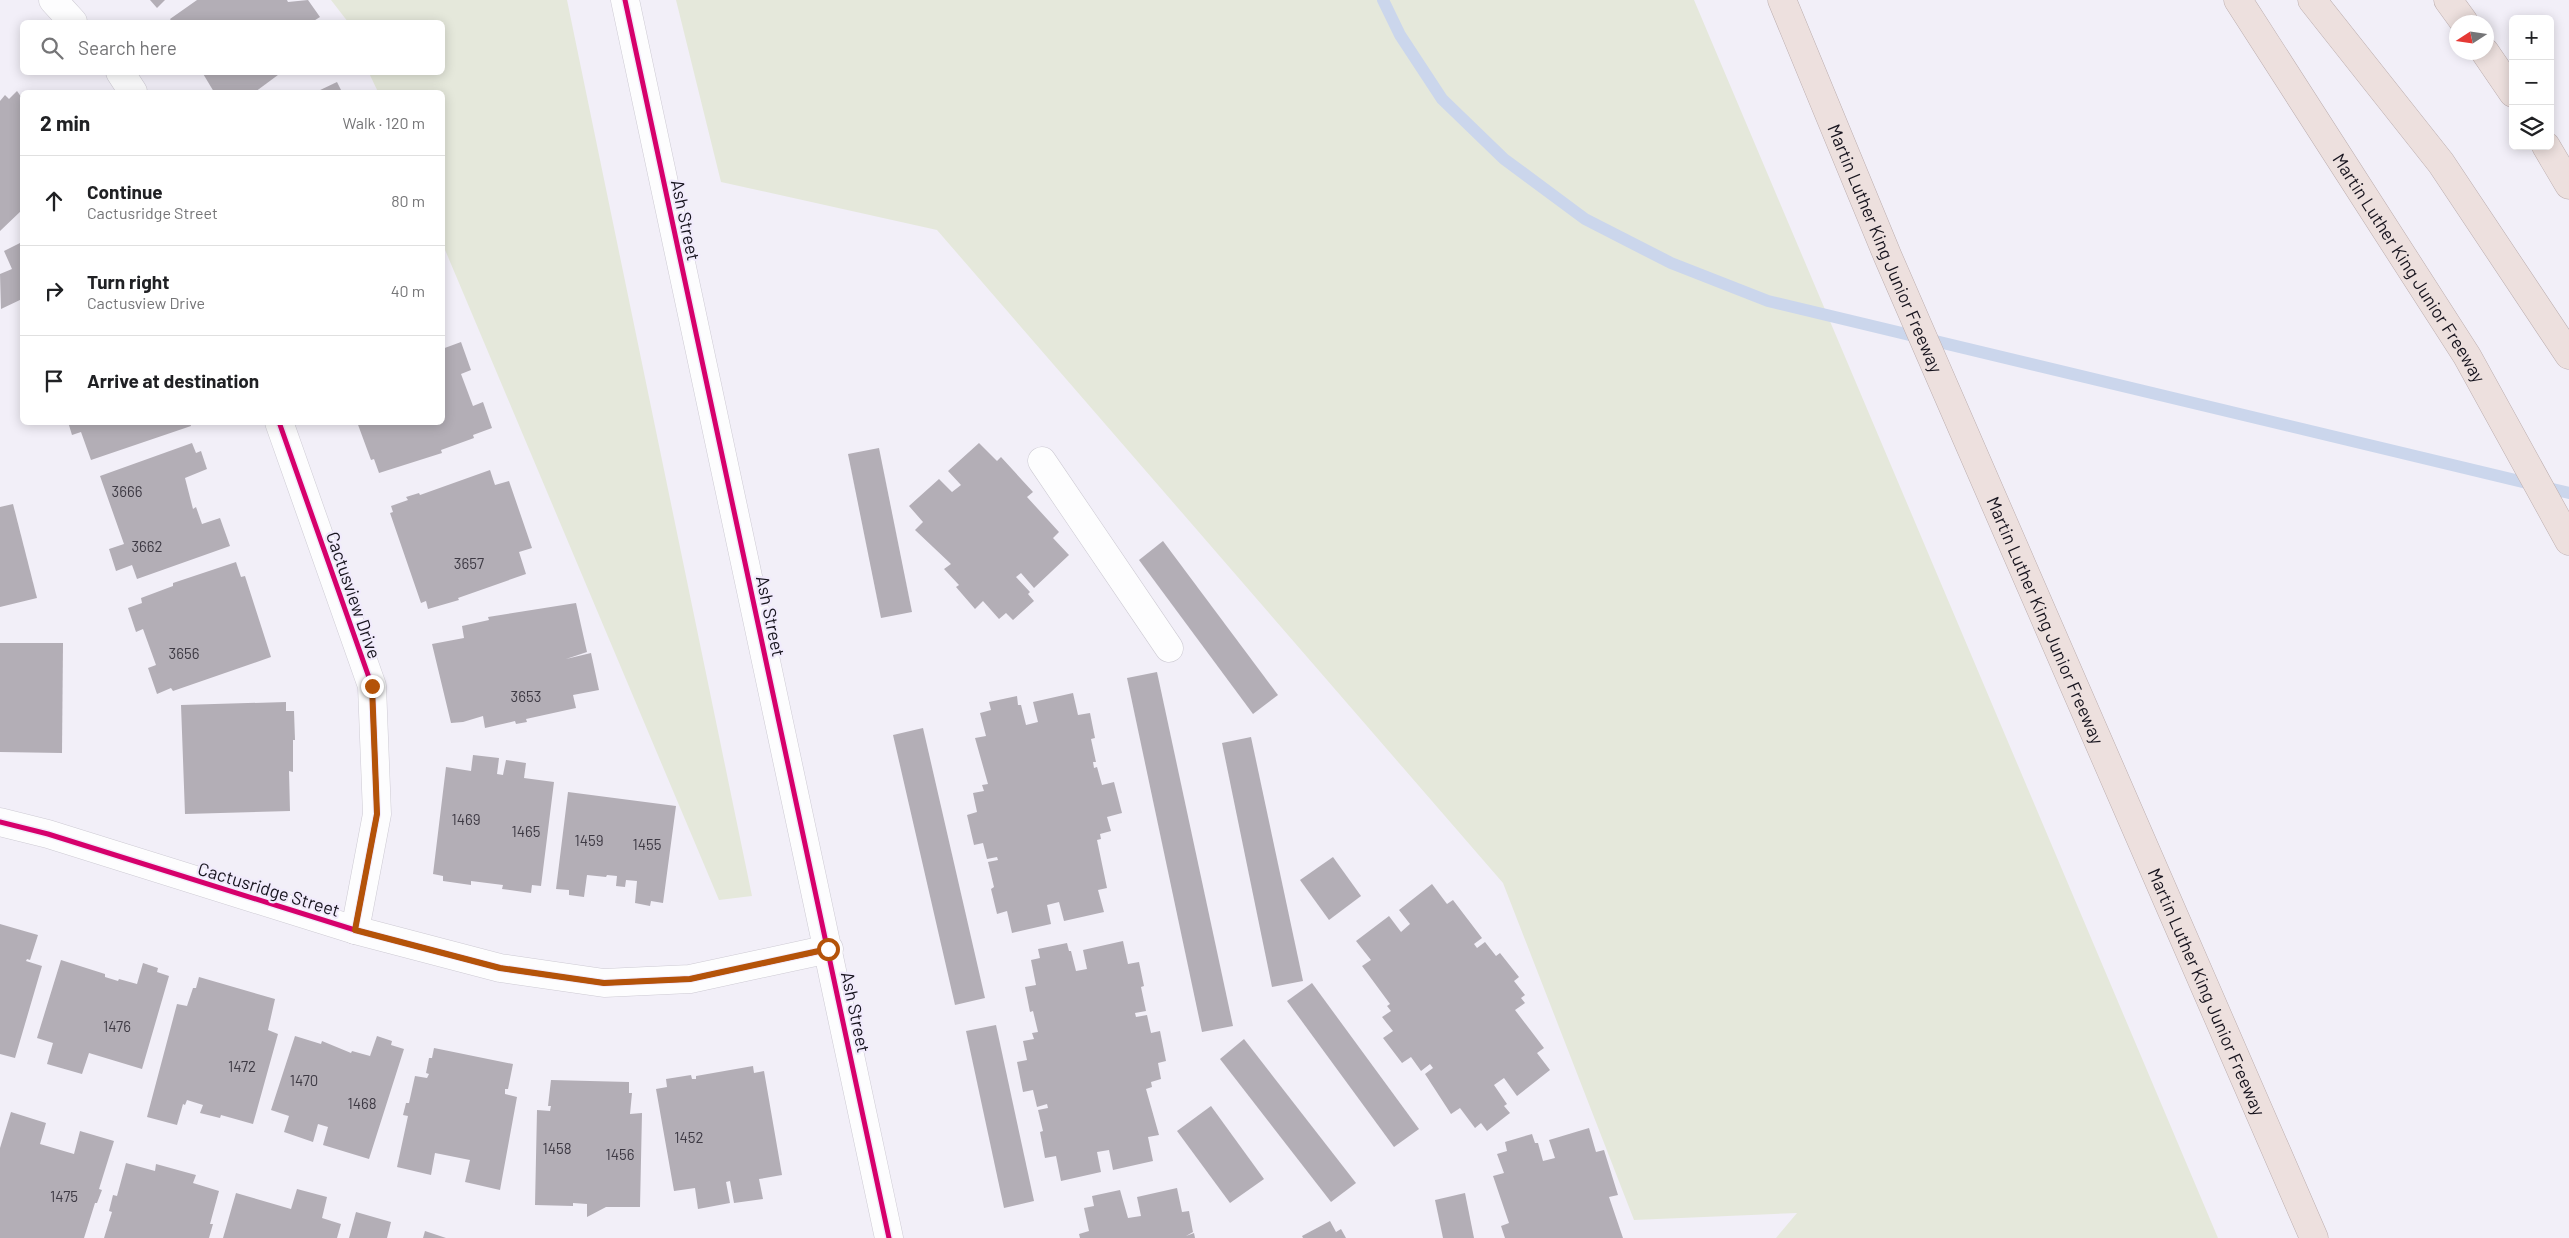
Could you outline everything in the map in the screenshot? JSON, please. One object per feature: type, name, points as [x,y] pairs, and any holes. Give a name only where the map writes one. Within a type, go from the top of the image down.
[{"type":"highway","name":"Martin Luther King Junior Freeway","points":[[1782,0],[1888,257],[2314,1238]]},
{"type":"highway","name":"Martin Luther King Junior Freeway","points":[[2238,0],[2467,356],[2569,541]]},
{"type":"highway","points":[[2312,0],[2441,163],[2569,356]]},
{"type":"highway","points":[[2448,0],[2459,15]]},
{"type":"highway","points":[[2490,60],[2509,87]]},
{"type":"highway","points":[[2548,150],[2569,186]]},
{"type":"street","points":[[53,0],[72,20]]},
{"type":"street","name":"Ash Street","points":[[625,0],[889,1238]]},
{"type":"street","points":[[122,75],[132,90]]},
{"type":"street","name":"Cactusview Drive","points":[[280,425],[372,686],[377,814],[355,930]]},
{"type":"street","points":[[1042,461],[1169,648]]},
{"type":"street","name":"Cactusridge Street","points":[[0,822],[48,834],[355,930],[500,968],[604,983],[690,979],[828,949]]},
{"type":"shaded area","points":[[331,0],[567,0],[752,896],[719,900],[445,250],[445,90],[377,90],[370,75],[445,75],[445,20],[346,20]]},
{"type":"shaded area","points":[[676,0],[1694,0],[2218,1238],[1776,1238],[1797,1213],[1634,1220],[1503,883],[937,230],[721,182]]},
{"type":"building","points":[[150,0],[165,0],[157,8]]},
{"type":"building","points":[[197,0],[287,0],[288,2],[308,0],[320,17],[315,20],[170,19]]},
{"type":"building","points":[[204,75],[278,75],[258,90],[213,90]]},
{"type":"building","points":[[337,82],[341,90],[320,90]]},
{"type":"building","points":[[17,91],[20,95],[20,212],[0,231],[0,101],[5,95],[9,99]]},
{"type":"building","points":[[20,243],[20,300],[1,309],[0,274],[12,269],[4,251]]},
{"type":"building","points":[[461,342],[471,370],[461,374],[473,406],[483,402],[492,428],[473,435],[474,438],[441,450],[442,453],[379,473],[374,459],[371,460],[358,425],[445,425],[445,348]]},
{"type":"building","points":[[69,425],[191,426],[91,460],[81,432],[72,435]]},
{"type":"building","points":[[192,443],[196,453],[201,451],[207,469],[185,478],[193,509],[196,507],[202,524],[220,518],[230,546],[137,579],[132,565],[116,571],[109,549],[124,544],[100,476]]},
{"type":"building","points":[[979,443],[997,461],[1001,457],[1033,492],[1027,497],[1059,532],[1053,538],[1069,555],[1034,588],[1021,573],[1016,577],[1030,592],[1028,594],[1034,601],[1013,620],[1006,613],[999,619],[983,601],[975,609],[956,587],[959,585],[944,569],[951,564],[915,530],[923,522],[909,506],[939,479],[952,492],[961,485],[948,471]]},
{"type":"building","points":[[879,448],[912,612],[881,618],[848,454]]},
{"type":"building","points":[[490,470],[495,485],[509,481],[532,548],[519,552],[526,574],[458,598],[459,600],[428,609],[426,601],[421,603],[390,513],[393,512],[391,506],[408,500],[406,497],[419,493],[420,495]]},
{"type":"building","points":[[13,504],[37,598],[0,607],[0,507]]},
{"type":"building","points":[[1163,541],[1278,695],[1253,714],[1139,560]]},
{"type":"building","points":[[236,562],[241,577],[245,576],[271,657],[173,691],[171,688],[157,694],[148,668],[156,665],[143,629],[136,632],[128,608],[142,603],[141,598],[173,586],[173,583]]},
{"type":"building","points":[[576,603],[587,652],[566,659],[591,653],[599,690],[573,695],[576,708],[526,719],[527,722],[516,724],[515,721],[485,728],[483,716],[463,722],[451,723],[432,644],[464,638],[462,626],[489,620],[488,617]]},
{"type":"building","points":[[0,643],[63,643],[62,753],[0,752]]},
{"type":"building","points":[[1157,672],[1233,1026],[1202,1032],[1127,678]]},
{"type":"building","points":[[1073,693],[1078,715],[1090,713],[1095,738],[1091,739],[1096,762],[1093,762],[1094,768],[1097,767],[1102,785],[1114,782],[1122,813],[1107,817],[1111,831],[1100,834],[1101,839],[1097,840],[1107,888],[1098,890],[1104,912],[1064,921],[1059,902],[1047,905],[1051,924],[1012,933],[1007,911],[997,914],[991,889],[994,887],[988,862],[998,860],[997,857],[987,859],[983,843],[974,845],[967,815],[977,812],[973,793],[984,791],[982,785],[988,784],[975,738],[986,736],[980,713],[991,710],[989,702],[1017,696],[1018,705],[1021,705],[1026,725],[1038,722],[1033,702]]},
{"type":"building","points":[[286,702],[286,711],[294,711],[293,772],[289,771],[290,811],[185,814],[181,705]]},
{"type":"building","points":[[923,728],[985,998],[955,1005],[893,735]]},
{"type":"building","points":[[1251,737],[1303,981],[1272,987],[1222,743]]},
{"type":"building","points":[[473,755],[499,758],[497,774],[503,775],[506,760],[526,763],[524,778],[554,782],[541,886],[532,885],[531,893],[502,889],[503,885],[471,881],[471,885],[443,881],[443,876],[433,874],[446,767],[471,771]]},
{"type":"building","points":[[568,792],[676,806],[663,903],[651,901],[650,906],[635,903],[637,881],[626,880],[625,887],[616,886],[617,876],[587,875],[584,897],[569,895],[569,890],[556,889]]},
{"type":"building","points":[[1333,857],[1361,896],[1329,920],[1300,880]]},
{"type":"building","points":[[1432,884],[1447,904],[1453,900],[1482,938],[1474,944],[1477,948],[1485,942],[1496,956],[1500,953],[1519,977],[1514,981],[1525,995],[1521,998],[1525,1003],[1515,1010],[1544,1048],[1537,1053],[1550,1070],[1517,1096],[1504,1078],[1494,1085],[1507,1104],[1504,1106],[1510,1113],[1487,1131],[1481,1123],[1475,1128],[1460,1108],[1451,1114],[1425,1074],[1433,1068],[1430,1064],[1421,1071],[1411,1057],[1402,1063],[1383,1038],[1393,1031],[1382,1017],[1391,1011],[1387,1006],[1390,1004],[1362,966],[1371,960],[1356,941],[1389,916],[1401,932],[1410,924],[1399,910]]},
{"type":"building","points":[[0,924],[38,935],[30,960],[27,959],[26,961],[42,966],[15,1058],[0,1054]]},
{"type":"building","points":[[1123,941],[1128,964],[1139,962],[1144,986],[1141,987],[1146,1011],[1135,1013],[1136,1017],[1147,1015],[1151,1033],[1160,1031],[1166,1061],[1158,1063],[1161,1079],[1151,1082],[1152,1087],[1146,1089],[1159,1135],[1148,1137],[1153,1161],[1113,1170],[1109,1150],[1097,1152],[1101,1172],[1061,1181],[1056,1156],[1045,1158],[1040,1132],[1043,1131],[1038,1110],[1048,1108],[1047,1104],[1037,1107],[1033,1090],[1023,1092],[1017,1062],[1027,1060],[1023,1041],[1034,1039],[1032,1033],[1038,1032],[1033,1011],[1030,1012],[1025,987],[1036,985],[1031,960],[1040,958],[1038,949],[1067,943],[1076,971],[1087,969],[1083,950]]},
{"type":"building","points":[[61,960],[105,974],[105,977],[137,984],[143,963],[158,968],[157,972],[169,976],[142,1069],[89,1053],[82,1074],[47,1064],[53,1043],[37,1038]]},
{"type":"building","points":[[199,977],[275,999],[268,1030],[278,1034],[253,1124],[221,1115],[220,1118],[200,1113],[203,1105],[187,1100],[185,1105],[183,1104],[177,1125],[147,1117],[177,1004],[187,1006]]},
{"type":"building","points":[[1312,983],[1419,1129],[1394,1147],[1287,1001]]},
{"type":"building","points":[[996,1025],[1034,1201],[1004,1208],[966,1031]]},
{"type":"building","points":[[295,1036],[321,1044],[322,1041],[351,1053],[352,1051],[370,1056],[377,1036],[392,1041],[391,1045],[404,1049],[369,1159],[323,1145],[328,1127],[318,1124],[313,1142],[284,1132],[289,1116],[271,1110]]},
{"type":"building","points":[[1244,1039],[1356,1183],[1331,1202],[1220,1059]]},
{"type":"building","points":[[434,1048],[513,1064],[508,1089],[505,1089],[505,1094],[517,1097],[500,1190],[465,1182],[470,1160],[435,1153],[431,1175],[397,1167],[408,1116],[403,1115],[406,1103],[409,1103],[415,1076],[427,1078],[429,1074],[426,1073],[429,1058],[432,1058]]},
{"type":"building","points":[[753,1066],[754,1073],[764,1071],[782,1175],[759,1179],[763,1199],[734,1203],[730,1181],[726,1182],[730,1203],[698,1209],[695,1188],[674,1191],[656,1089],[667,1087],[666,1079],[691,1075],[692,1079],[696,1079],[696,1076]]},
{"type":"building","points":[[551,1080],[629,1082],[629,1093],[632,1093],[630,1114],[642,1113],[640,1207],[606,1207],[587,1217],[587,1204],[573,1203],[573,1206],[535,1205],[537,1110],[550,1111],[551,1106],[548,1106]]},
{"type":"building","points":[[1211,1106],[1264,1179],[1230,1203],[1177,1131]]},
{"type":"building","points":[[11,1112],[46,1123],[40,1144],[74,1154],[80,1131],[114,1141],[99,1189],[102,1190],[97,1203],[95,1203],[84,1238],[0,1238],[0,1148]]},
{"type":"building","points":[[1589,1128],[1596,1152],[1604,1150],[1618,1195],[1609,1197],[1623,1238],[1505,1238],[1501,1226],[1509,1223],[1493,1176],[1504,1173],[1497,1154],[1507,1151],[1505,1142],[1532,1134],[1535,1143],[1538,1143],[1543,1161],[1555,1158],[1549,1140]]},
{"type":"building","points":[[126,1163],[155,1171],[156,1164],[196,1175],[193,1183],[219,1191],[210,1224],[213,1224],[209,1238],[104,1238],[112,1212],[109,1211],[113,1195],[117,1196]]},
{"type":"building","points":[[1177,1188],[1182,1212],[1189,1211],[1193,1232],[1186,1236],[1194,1233],[1195,1238],[1080,1238],[1079,1234],[1089,1231],[1084,1208],[1094,1206],[1092,1196],[1120,1190],[1128,1218],[1141,1216],[1137,1197]]},
{"type":"building","points":[[297,1189],[327,1197],[322,1218],[341,1224],[337,1238],[223,1238],[236,1193],[291,1209]]},
{"type":"building","points":[[1465,1193],[1474,1238],[1443,1238],[1435,1200]]},
{"type":"building","points":[[356,1212],[391,1222],[387,1238],[349,1238]]},
{"type":"building","points":[[1330,1221],[1336,1232],[1341,1229],[1346,1238],[1303,1238],[1302,1236]]},
{"type":"building","points":[[425,1231],[446,1238],[423,1238]]},
{"type":"waterway","points":[[1383,0],[1400,35],[1442,99],[1504,159],[1585,219],[1671,263],[1768,301],[2569,493]]},
{"type":"cycle path","points":[[625,0],[889,1238]]},
{"type":"cycle path","points":[[280,425],[372,686],[377,814],[355,930]]},
{"type":"cycle path","points":[[0,822],[48,834],[355,930],[500,968],[604,983],[690,979],[829,949]]},
{"type":"route","points":[[372,686],[377,814],[355,930],[500,968],[604,983],[690,979],[828,949]]}]
